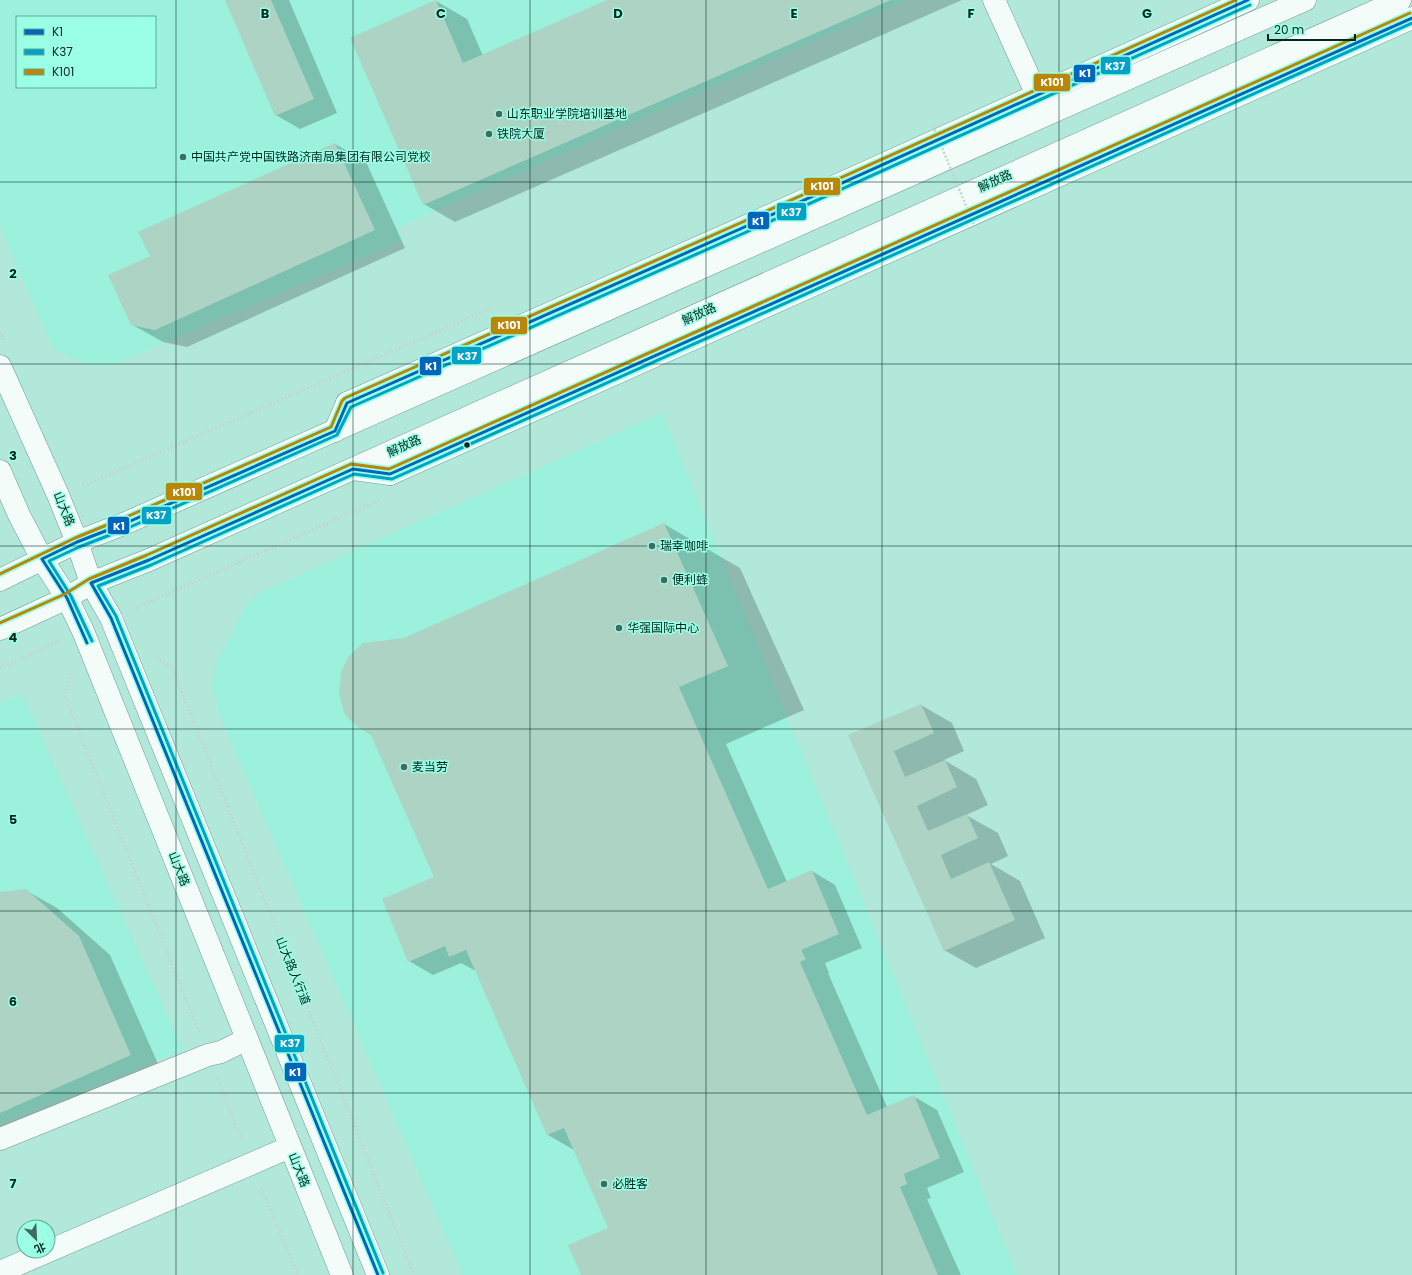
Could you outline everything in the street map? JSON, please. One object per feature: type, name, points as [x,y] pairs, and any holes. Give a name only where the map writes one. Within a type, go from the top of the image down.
[{"type":"main road","points":[[994,0],[1037,95]]},
{"type":"main road","points":[[334,431],[347,403],[740,229],[1248,0]]},
{"type":"main road","points":[[0,580],[77,542],[134,520],[1305,0]]},
{"type":"main road","name":"解放路","points":[[0,629],[67,598],[91,583],[149,560],[1400,0]]},
{"type":"main road","points":[[353,469],[390,474],[1412,18]]},
{"type":"main road","name":"山大路","points":[[0,366],[58,495],[77,542],[91,583],[111,618],[378,1275]]},
{"type":"main road","name":"山大路","points":[[0,471],[19,515],[42,559],[67,598],[83,631],[342,1275]]},
{"type":"main road","points":[[0,1140],[208,1054],[221,1052],[247,1039]]},
{"type":"main road","points":[[0,1272],[290,1147]]},
{"type":"path","points":[[933,126],[974,225]]},
{"type":"path","name":"山大路人行道","points":[[172,668],[414,1275]]},
{"type":"path","points":[[65,696],[252,1164],[298,1275]]},
{"type":"shaded area","points":[[0,0],[905,0],[398,228],[403,240],[117,363],[95,365],[71,358],[52,346],[0,226]]},
{"type":"shaded area","points":[[662,413],[1017,1275],[463,1275],[222,721],[212,687],[216,662],[231,637],[242,612],[257,594]]},
{"type":"shaded area","points":[[22,694],[183,1050],[0,1123],[0,703]]},
{"type":"building","points":[[225,0],[271,0],[314,99],[275,116]]},
{"type":"building","name":"山东职业学院培训基地","points":[[436,0],[463,63],[607,0],[891,0],[423,205],[350,38]]},
{"type":"building","points":[[335,143],[375,230],[155,330],[131,325],[108,275],[150,256],[138,232]]},
{"type":"building","points":[[664,523],[728,666],[679,687],[768,889],[812,870],[839,934],[801,950],[806,959],[800,962],[867,1115],[914,1095],[940,1158],[904,1174],[907,1184],[900,1187],[938,1275],[581,1275],[568,1245],[608,1228],[564,1128],[547,1135],[466,950],[449,957],[445,946],[408,962],[382,899],[434,877],[370,733],[360,729],[345,715],[339,694],[341,672],[348,657],[363,643],[404,638]]},
{"type":"building","points":[[921,704],[934,733],[894,751],[905,777],[945,760],[957,787],[917,806],[928,831],[967,814],[978,838],[941,855],[951,879],[989,862],[1015,920],[944,951],[848,735]]},
{"type":"building","points":[[26,889],[79,936],[131,1055],[0,1113],[0,892]]},
{"type":"transit line","name":"K101","points":[[0,574],[75,538],[331,427],[342,401],[345,398],[738,224],[1236,0]]},
{"type":"transit line","name":"K1","points":[[87,643],[67,598],[42,559],[77,542],[126,523],[335,431],[347,403],[740,229],[1248,0]]},
{"type":"transit line","name":"K37","points":[[92,641],[71,596],[49,561],[79,547],[128,528],[337,435],[351,407],[742,234],[1250,5]]},
{"type":"transit line","name":"K101","points":[[0,623],[65,594],[89,579],[147,555],[351,464],[389,469],[1410,13]]},
{"type":"transit line","name":"K1","points":[[378,1275],[111,618],[91,583],[149,560],[353,469],[390,474],[1412,18]]},
{"type":"transit line","name":"K37","points":[[383,1273],[116,616],[98,586],[151,565],[354,474],[392,479],[1412,23]]},
{"type":"place","name":"山东职业学院培训基地","points":[[499,114]]},
{"type":"place","name":"铁院大厦","points":[[489,134]]},
{"type":"place","name":"中国共产党中国铁路济南局集团有限公司党校","points":[[183,157]]},
{"type":"place","name":"瑞幸咖啡","points":[[652,546]]},
{"type":"place","name":"便利蜂","points":[[664,580]]},
{"type":"place","name":"华强国际中心","points":[[619,628]]},
{"type":"place","name":"麦当劳","points":[[404,767]]},
{"type":"place","name":"必胜客","points":[[604,1184]]}]
